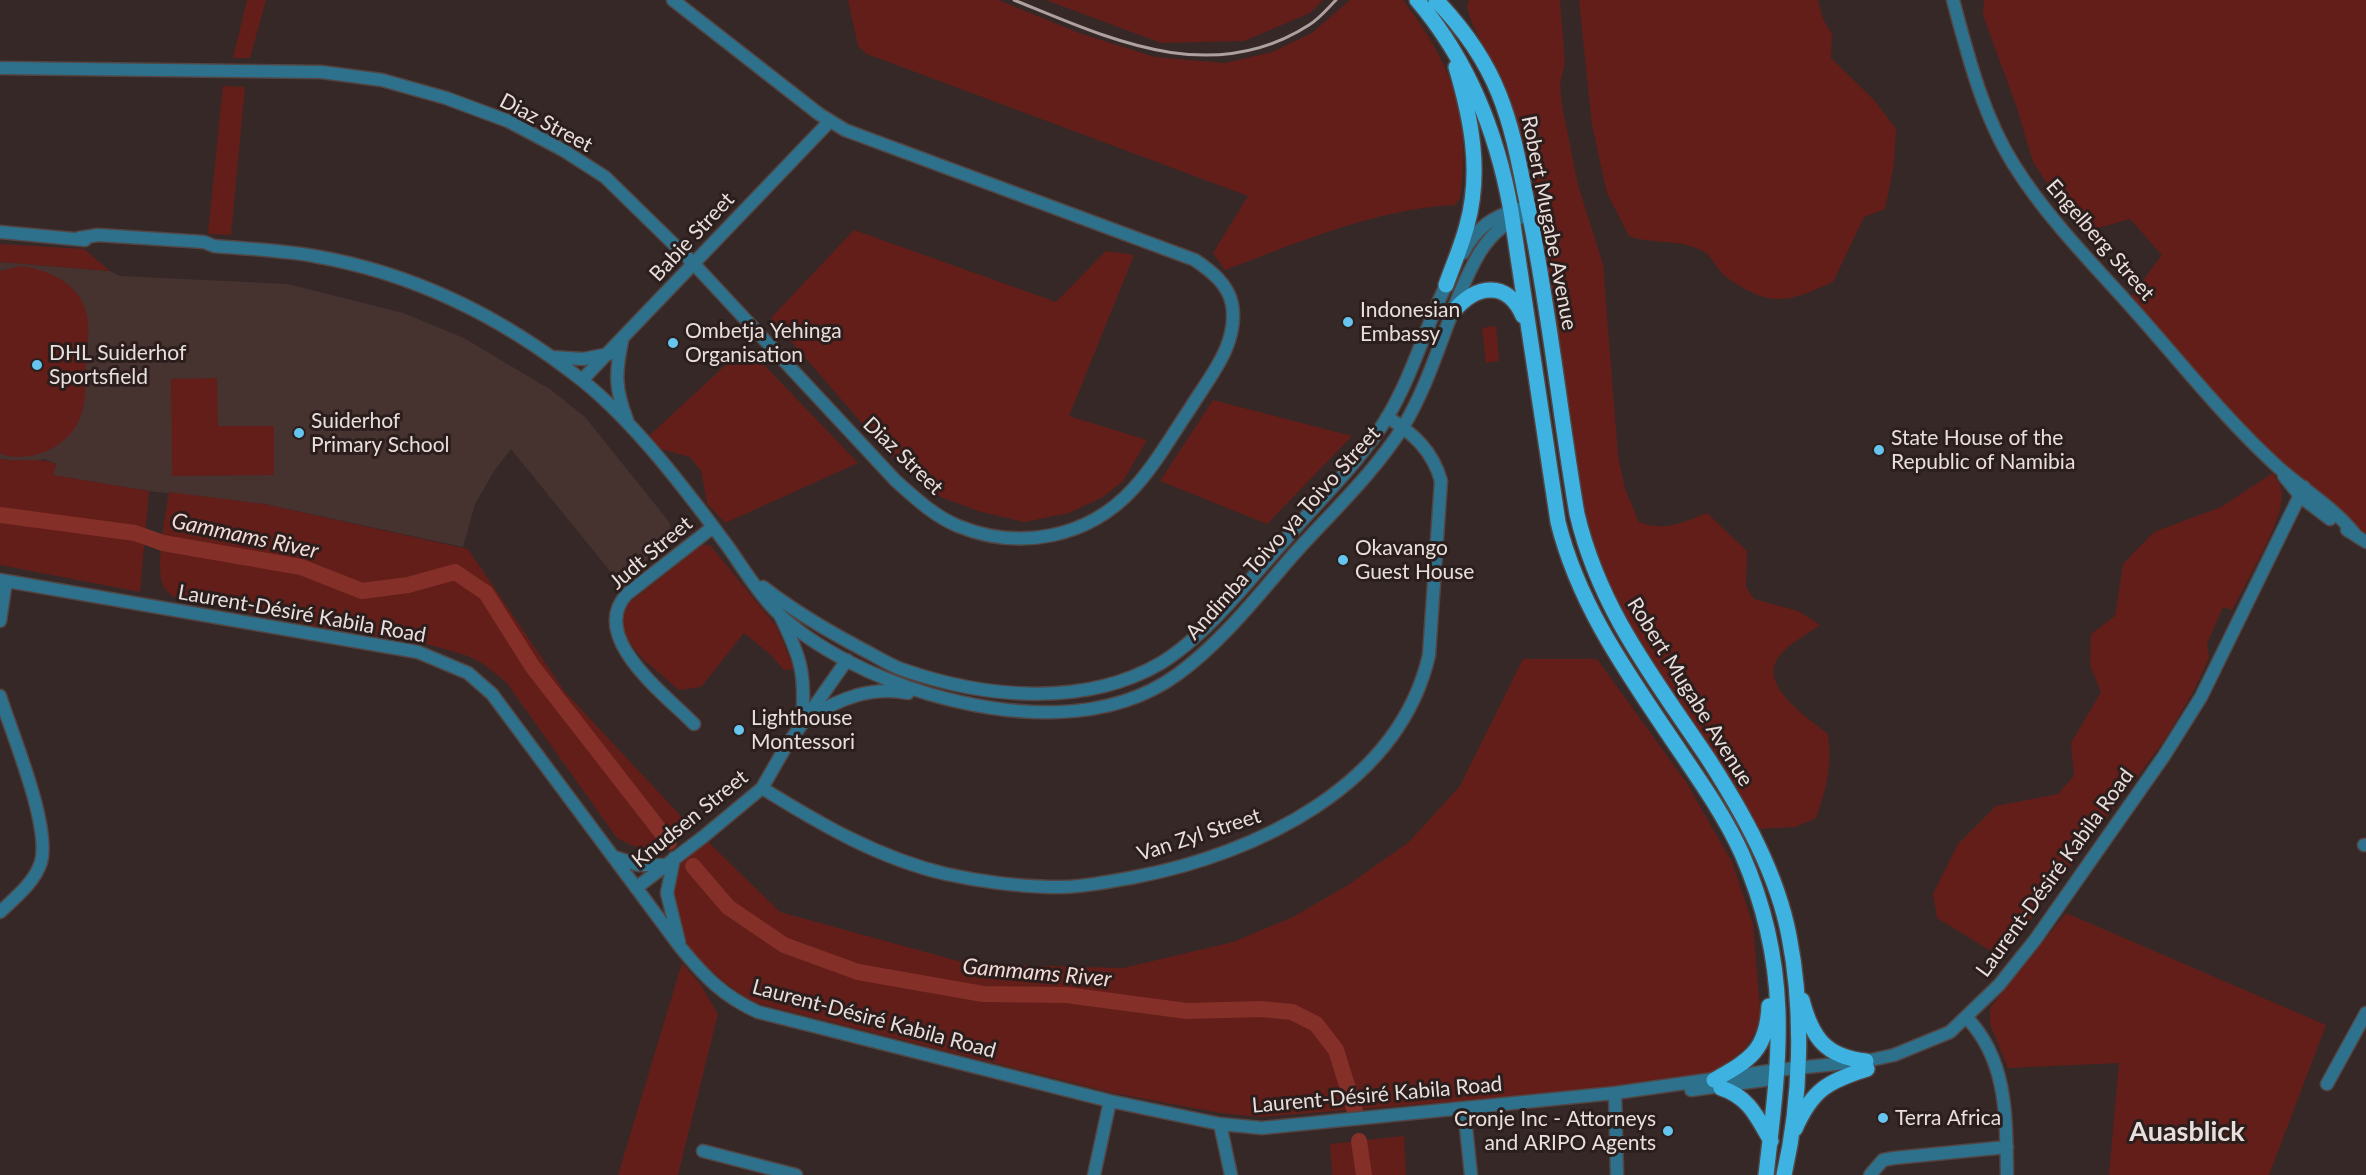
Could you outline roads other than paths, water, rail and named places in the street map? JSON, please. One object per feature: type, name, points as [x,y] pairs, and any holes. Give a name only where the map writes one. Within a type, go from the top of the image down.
[{"type":"main road","name":"Robert Mugabe Avenue","points":[[1431,2],[1488,118],[1512,215],[1558,522],[1572,568],[1605,637],[1686,761],[1741,852],[1774,951],[1779,1008],[1777,1074],[1766,1175]]},
{"type":"main road","name":"Robert Mugabe Avenue","points":[[1431,2],[1463,31],[1498,92],[1513,133],[1574,494],[1587,551],[1624,634],[1710,762],[1759,847],[1780,903],[1789,935],[1794,971],[1796,1072],[1791,1139],[1784,1175]]},
{"type":"main road","points":[[1446,285],[1467,225],[1474,167],[1470,113],[1450,43]]},
{"type":"main road","points":[[1453,312],[1465,298],[1479,291],[1491,290],[1512,299],[1527,324]]},
{"type":"main road","points":[[1768,930],[1770,990],[1768,1027],[1764,1038],[1741,1065],[1717,1084],[1742,1096],[1749,1103],[1771,1141]]},
{"type":"main road","points":[[1794,971],[1805,1013],[1820,1042],[1845,1059],[1867,1065]]},
{"type":"main road","points":[[1791,1139],[1803,1111],[1821,1089],[1836,1078],[1867,1065]]},
{"type":"street","name":"Diaz Street","points":[[0,68],[321,72],[382,80],[446,98],[508,121],[563,150],[605,177],[693,262],[896,481],[928,509],[957,526],[991,537],[1017,541],[1076,529],[1103,515],[1132,490],[1154,463],[1222,359],[1231,337],[1232,303],[1215,273],[1186,257],[868,141],[830,121],[673,0]]},
{"type":"street","name":"Engelberg Street","points":[[1953,0],[1968,55],[1988,113],[2019,173],[2083,252],[2202,387],[2327,517],[2366,542]]},
{"type":"street","name":"Babie Street","points":[[582,381],[693,262],[830,121]]},
{"type":"street","name":"Andimba Toivo ya Toivo Street","points":[[847,660],[860,657],[950,684],[980,689],[1046,693],[1099,689],[1131,679],[1163,662],[1195,637],[1351,464],[1387,417],[1402,391],[1446,285],[1466,248],[1479,230],[1491,219],[1528,211]]},
{"type":"street","name":"Andimba Toivo ya Toivo Street","points":[[0,232],[179,248],[206,249],[214,246],[314,256],[401,277],[460,302],[582,381],[629,426],[713,527],[778,613],[847,660],[918,691],[965,705],[1013,711],[1075,711],[1102,707],[1141,695],[1176,675],[1206,650],[1253,602],[1362,480],[1403,427],[1475,261],[1487,241],[1512,215]]},
{"type":"street","points":[[622,340],[617,365],[616,388],[629,426]]},
{"type":"street","points":[[548,357],[574,359],[609,354]]},
{"type":"street","name":"Van Zyl Street","points":[[762,788],[808,816],[879,853],[947,874],[1050,887],[1102,883],[1167,870],[1238,848],[1275,832],[1356,776],[1385,746],[1402,724],[1424,677],[1430,655],[1441,481],[1434,461],[1424,446],[1403,427],[1387,417]]},
{"type":"street","name":"Engelberg Street","points":[[2280,468],[2288,484],[2344,521],[2354,534]]},
{"type":"street","name":"Laurent-Désiré Kabila Road","points":[[2288,484],[2293,498],[2290,516]]},
{"type":"street","name":"Laurent-Désiré Kabila Road","points":[[3,580],[277,630],[391,647],[439,659],[468,673],[492,694],[681,948],[702,974],[728,996],[758,1012],[1110,1101],[1220,1124],[1262,1128],[1646,1090],[1665,1085],[1717,1084],[1777,1074],[1867,1065],[1950,1032],[1999,985],[2034,940],[2164,756],[2201,697],[2302,492]]},
{"type":"street","points":[[2290,516],[2314,512],[2327,517]]},
{"type":"street","name":"Judt Street","points":[[694,723],[625,651],[615,630],[615,617],[616,609],[627,594],[713,527]]},
{"type":"street","name":"Andimba Toivo ya Toivo Street","points":[[752,579],[819,626],[899,669]]},
{"type":"street","points":[[0,621],[3,580]]},
{"type":"street","points":[[778,613],[797,651],[802,668],[805,686],[802,723]]},
{"type":"street","name":"Andimba Toivo ya Toivo Street","points":[[819,626],[826,635],[841,646],[847,660]]},
{"type":"street","name":"Knudsen Street","points":[[636,888],[762,788],[802,723],[847,660]]},
{"type":"street","points":[[802,723],[827,707],[874,691],[895,690],[965,705]]},
{"type":"street","points":[[0,696],[36,808],[44,847],[40,864],[33,877],[0,912]]},
{"type":"street","points":[[614,857],[639,865],[670,861],[667,893],[681,948]]},
{"type":"street","points":[[2327,1084],[2366,1013]]},
{"type":"street","points":[[1966,1018],[1988,1044],[1996,1061],[2004,1092],[2007,1175]]},
{"type":"street","points":[[1615,1093],[1617,1175]]},
{"type":"street","points":[[1094,1175],[1110,1101]]},
{"type":"street","points":[[1464,1108],[1471,1175]]},
{"type":"street","points":[[1220,1124],[1231,1175]]},
{"type":"street","points":[[1870,1175],[1883,1160],[2007,1147]]},
{"type":"street","points":[[703,1151],[750,1169],[796,1175]]},
{"type":"waterway","name":"Gammams River","points":[[0,515],[135,533],[163,543],[301,567],[362,591],[408,585],[455,572],[486,593],[532,666],[669,842]]},
{"type":"waterway","name":"Gammams River","points":[[693,866],[728,907],[784,945],[858,972],[983,994],[1066,995],[1187,1011],[1261,1009],[1292,1012],[1316,1024],[1336,1050],[1355,1111]]},
{"type":"waterway","name":"Gammams River","points":[[1359,1141],[1364,1175]]},
{"type":"railway","points":[[1014,0],[1124,42],[1161,51],[1198,55],[1235,53],[1272,44],[1313,23],[1336,0]]},
{"type":"place","name":"Indonesian Embassy","points":[[1348,322]]},
{"type":"place","name":"Ombetja Yehinga Organisation","points":[[673,343]]},
{"type":"place","name":"DHL Suiderhof Sportsfield","points":[[37,365]]},
{"type":"place","name":"Suiderhof Primary School","points":[[299,433]]},
{"type":"place","name":"State House of the Republic of Namibia","points":[[1879,450]]},
{"type":"place","name":"Okavango Guest House","points":[[1343,560]]},
{"type":"place","name":"Lighthouse Montessori","points":[[739,730]]},
{"type":"place","name":"Terra Africa","points":[[1883,1118]]},
{"type":"place","name":"Cronje Inc - Attorneys and ARIPO Agents","points":[[1668,1131]]},
{"type":"district","name":"Auasblick","points":[[2187,1132]]}]
